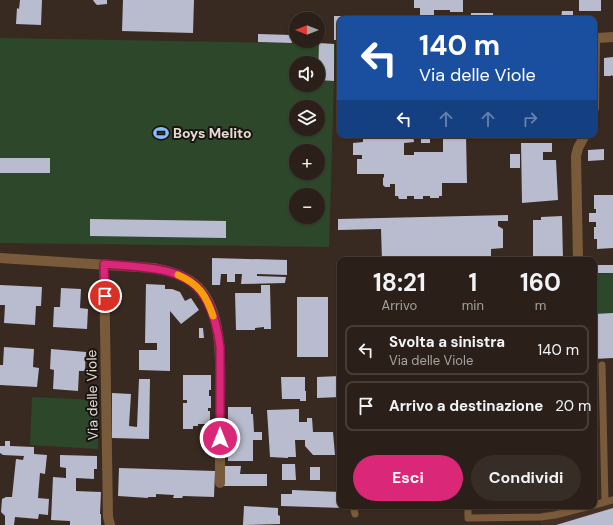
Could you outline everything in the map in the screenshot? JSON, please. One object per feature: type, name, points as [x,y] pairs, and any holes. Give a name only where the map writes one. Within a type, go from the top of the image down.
[{"type":"street","points":[[597,39],[613,37]]},
{"type":"street","points":[[578,257],[576,156],[583,138]]},
{"type":"street","points":[[0,258],[153,268],[169,271],[192,281],[205,296],[215,320],[220,347],[220,483]]},
{"type":"street","name":"Via delle Viole","points":[[104,264],[108,517],[110,525]]},
{"type":"lane","points":[[602,365],[605,502]]},
{"type":"lane","points":[[597,504],[613,500]]},
{"type":"lane","points":[[354,509],[355,514]]},
{"type":"lane","points":[[468,509],[468,518],[541,517],[578,509]]},
{"type":"shaded area","points":[[613,496],[613,525],[541,525],[540,513],[559,509],[597,509],[597,500]]},
{"type":"green space","points":[[0,38],[289,43],[289,48],[325,48],[325,44],[335,44],[329,247],[0,243]]},
{"type":"green space","points":[[613,273],[613,314],[597,314],[597,274]]},
{"type":"green space","points":[[32,397],[98,400],[98,449],[30,445]]},
{"type":"building","points":[[20,0],[42,0],[41,25],[16,24],[17,8],[19,9]]},
{"type":"building","points":[[93,0],[107,0],[107,4],[97,5]]},
{"type":"building","points":[[123,0],[194,0],[193,33],[122,31]]},
{"type":"building","points":[[414,0],[463,0],[463,12],[434,10],[434,16],[420,16],[420,8],[414,8]]},
{"type":"building","points":[[579,0],[601,0],[601,11],[579,11]]},
{"type":"building","points":[[562,11],[573,11],[573,16],[561,16]]},
{"type":"building","points":[[471,13],[493,13],[493,16],[471,16]]},
{"type":"building","points":[[334,16],[337,16],[337,40],[334,40]]},
{"type":"building","points":[[258,34],[289,35],[289,43],[258,42]]},
{"type":"building","points":[[325,43],[334,44],[334,81],[325,80],[325,56],[319,56],[319,48],[325,48]]},
{"type":"building","points":[[613,57],[613,76],[604,76],[604,58]]},
{"type":"building","points":[[413,138],[414,142],[404,143],[404,155],[414,155],[414,152],[443,152],[443,138],[466,138],[467,183],[442,183],[442,196],[439,196],[439,198],[423,196],[423,199],[414,199],[414,196],[407,196],[407,199],[399,199],[398,196],[395,196],[395,184],[390,184],[390,187],[385,187],[383,185],[384,174],[357,174],[357,159],[362,159],[362,155],[353,155],[353,143],[363,142],[363,139],[356,139]]},
{"type":"building","points":[[421,138],[430,138],[430,143],[421,143]]},
{"type":"building","points":[[521,143],[552,143],[552,152],[543,152],[543,160],[556,160],[558,200],[522,203]]},
{"type":"building","points":[[604,149],[604,160],[588,161],[588,150]]},
{"type":"building","points":[[510,154],[520,154],[520,168],[510,168]]},
{"type":"building","points":[[0,158],[50,158],[50,173],[0,173]]},
{"type":"building","points":[[594,195],[613,195],[613,248],[597,249],[597,239],[594,239],[594,227],[596,227],[596,222],[589,222],[589,213],[596,213],[596,209],[594,209]]},
{"type":"building","points":[[508,215],[508,221],[498,221],[498,226],[503,229],[503,248],[491,249],[491,257],[382,257],[381,229],[338,230],[338,219]]},
{"type":"building","points":[[562,216],[563,257],[533,257],[533,220],[541,220],[541,217]]},
{"type":"building","points":[[90,219],[226,221],[226,238],[90,236]]},
{"type":"building","points":[[212,258],[287,260],[287,275],[257,274],[257,276],[286,277],[285,283],[241,284],[242,274],[235,274],[235,282],[227,282],[227,274],[221,274],[220,285],[212,285]]},
{"type":"building","points":[[597,265],[613,265],[613,273],[597,273]]},
{"type":"building","points":[[146,284],[165,285],[165,289],[172,289],[180,292],[185,301],[191,298],[199,310],[181,324],[170,311],[170,371],[139,370],[139,350],[157,350],[157,343],[145,343]]},
{"type":"building","points":[[0,285],[42,287],[41,306],[36,306],[35,325],[4,323],[5,305],[0,305]]},
{"type":"building","points":[[261,285],[270,285],[271,329],[264,329],[264,327],[255,328],[255,330],[236,330],[235,293],[261,293]]},
{"type":"building","points":[[61,288],[81,289],[80,308],[88,309],[87,329],[53,327],[54,307],[60,307]]},
{"type":"building","points":[[297,297],[328,297],[328,357],[297,357]]},
{"type":"building","points":[[613,313],[613,358],[597,359],[597,314]]},
{"type":"building","points":[[199,328],[203,328],[204,338],[199,338]]},
{"type":"building","points":[[4,347],[34,349],[33,367],[39,368],[37,387],[0,385],[0,365],[3,365]]},
{"type":"building","points":[[51,349],[86,352],[85,371],[79,371],[78,391],[53,389],[54,370],[50,369]]},
{"type":"building","points":[[183,375],[211,375],[211,390],[209,390],[209,396],[211,396],[211,408],[208,408],[208,411],[210,411],[210,424],[198,424],[198,426],[193,426],[193,429],[183,429],[183,403],[187,403],[187,400],[183,400]]},
{"type":"building","points":[[337,376],[337,397],[317,398],[317,377]]},
{"type":"building","points":[[281,377],[305,377],[306,401],[300,401],[300,399],[282,399]]},
{"type":"building","points":[[139,379],[150,379],[149,439],[112,438],[112,393],[131,394],[129,426],[137,427]]},
{"type":"building","points":[[228,407],[251,407],[254,432],[262,432],[262,440],[253,440],[253,461],[228,461]]},
{"type":"building","points":[[299,409],[299,422],[307,422],[307,418],[312,418],[313,432],[333,432],[335,455],[313,455],[305,446],[305,440],[295,440],[296,457],[270,457],[267,410]]},
{"type":"building","points":[[5,441],[10,441],[10,446],[34,447],[34,454],[47,455],[45,474],[40,473],[38,498],[49,499],[48,515],[39,514],[38,519],[15,517],[14,525],[5,525],[5,516],[1,512],[2,499],[12,497],[16,459],[23,460],[24,456],[3,455],[0,453],[0,446],[5,446]]},
{"type":"building","points":[[60,455],[97,456],[97,469],[94,469],[94,479],[76,478],[76,491],[101,492],[101,525],[70,525],[70,521],[51,520],[53,477],[66,478],[66,468],[60,467]]},
{"type":"building","points":[[282,464],[295,464],[296,480],[282,480]]},
{"type":"building","points":[[224,466],[241,466],[240,474],[267,474],[267,486],[224,486]]},
{"type":"building","points":[[310,467],[320,467],[320,480],[310,480]]},
{"type":"building","points":[[119,468],[215,471],[214,497],[183,496],[182,498],[173,498],[174,495],[156,494],[156,497],[148,498],[118,496]]},
{"type":"building","points":[[292,490],[337,492],[337,508],[281,506],[281,494],[292,494]]},
{"type":"building","points":[[244,506],[278,508],[280,524],[243,525]]},
{"type":"building","points":[[613,508],[613,525],[556,525]]},
{"type":"slow traffic","points":[[178,275],[192,281],[198,287],[205,296],[213,316]]},
{"type":"place","name":"Boys Melito","points":[[161,133]]},
{"type":"route","points":[[105,296],[104,264],[161,269],[192,281],[198,287],[205,296],[215,320],[220,347],[220,438]]}]
